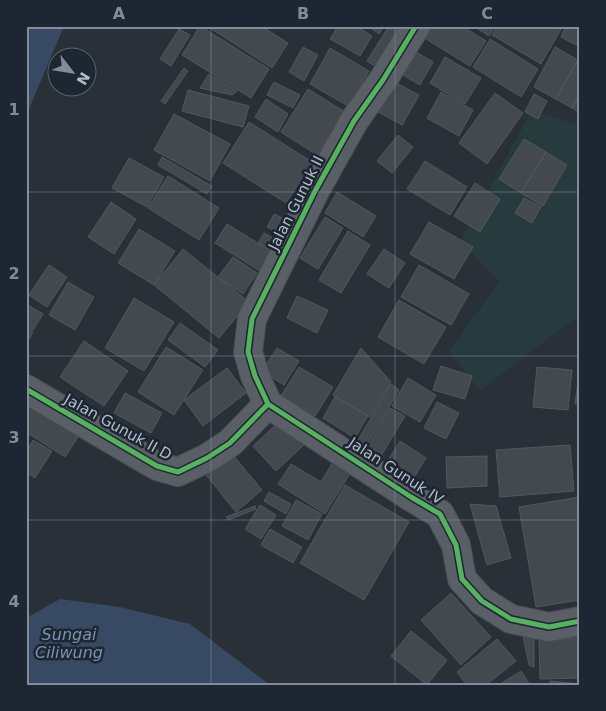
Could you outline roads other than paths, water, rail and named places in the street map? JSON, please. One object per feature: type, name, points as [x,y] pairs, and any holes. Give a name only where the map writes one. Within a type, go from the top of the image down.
[{"type":"street","name":"Jalan Gunuk II","points":[[268,404],[255,376],[248,352],[252,319],[315,191],[349,130],[383,80],[416,26]]},
{"type":"street","name":"Jalan Gunuk II D","points":[[26,389],[157,466],[178,472],[207,458],[230,443],[268,404]]},
{"type":"street","name":"Jalan Gunuk IV","points":[[268,404],[440,514],[456,545],[462,579],[482,601],[511,618],[549,627],[580,621]]},
{"type":"water","points":[[26,26],[64,26],[55,48],[48,48],[48,64],[26,116]]},
{"type":"water","name":"Sungai Ciliwung","points":[[60,599],[120,607],[190,624],[270,685],[26,685],[26,618]]}]
